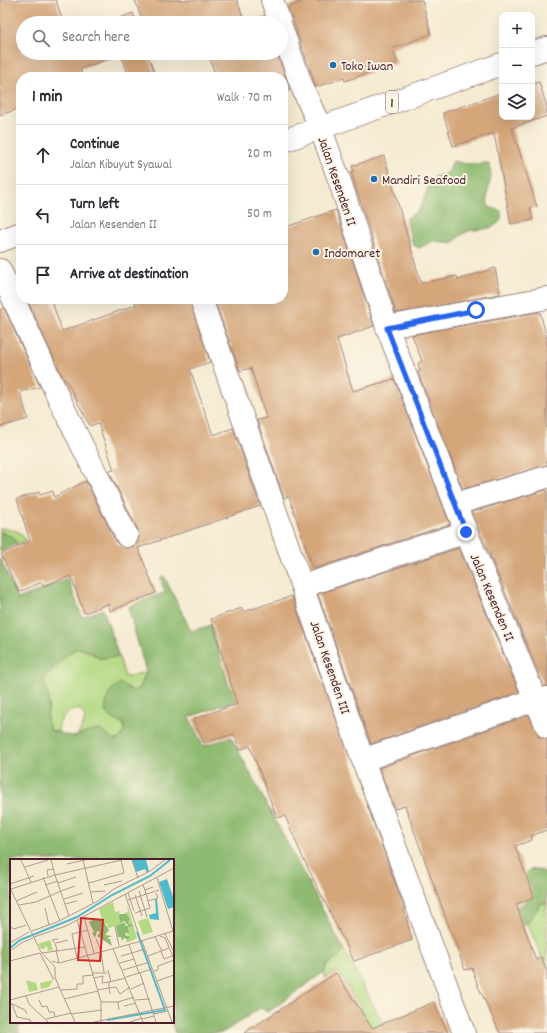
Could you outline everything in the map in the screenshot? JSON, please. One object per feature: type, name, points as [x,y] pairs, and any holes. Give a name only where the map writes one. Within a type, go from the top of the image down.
[{"type":"main road","points":[[272,0],[278,16]]},
{"type":"main road","name":"Jalan Kesenden II","points":[[288,47],[302,87],[320,127],[340,182],[387,328],[466,532],[542,699],[547,726]]},
{"type":"main road","points":[[535,52],[547,48]]},
{"type":"main road","name":"1","points":[[288,139],[499,65]]},
{"type":"main road","points":[[0,270],[61,403],[127,536]]},
{"type":"main road","points":[[387,328],[547,298]]},
{"type":"main road","name":"Jalan Kesenden III","points":[[203,304],[363,760],[464,1033]]},
{"type":"main road","points":[[455,504],[547,476]]},
{"type":"main road","points":[[303,586],[466,532]]},
{"type":"main road","points":[[363,760],[542,699]]},
{"type":"green space","points":[[453,161],[467,164],[488,163],[491,175],[487,201],[489,207],[501,211],[501,220],[493,227],[466,232],[451,243],[433,241],[419,248],[413,245],[406,219],[419,210],[431,181],[435,177],[448,173]]},
{"type":"green space","points":[[0,528],[17,531],[27,540],[17,544],[4,533],[0,532]]},
{"type":"green space","points":[[0,532],[13,537],[17,544],[0,552]]},
{"type":"green space","points":[[0,558],[18,599],[68,579],[82,617],[103,609],[119,657],[99,658],[89,651],[77,648],[68,654],[44,677],[44,682],[49,697],[47,718],[50,730],[73,737],[91,731],[100,730],[115,741],[121,737],[124,724],[112,718],[105,712],[108,695],[120,683],[132,691],[140,688],[146,672],[128,607],[165,592],[160,578],[164,576],[191,631],[211,625],[230,689],[252,683],[256,694],[189,717],[203,746],[231,737],[343,948],[341,955],[327,964],[324,972],[268,1012],[260,1008],[222,1033],[175,1033],[171,1023],[174,1023],[174,859],[10,859],[10,1023],[29,1023],[18,1027],[20,1033],[0,1033]]},
{"type":"green space","points":[[80,647],[99,658],[119,657],[125,677],[146,672],[140,688],[133,691],[127,686],[105,712],[112,718],[124,724],[124,733],[118,740],[112,739],[103,733],[95,731],[77,737],[84,720],[81,710],[72,711],[65,715],[58,727],[58,732],[50,730],[47,718],[49,706],[43,680],[57,667],[66,654]]},
{"type":"green space","points":[[537,869],[547,873],[547,904],[541,903],[527,923],[513,929],[509,909],[521,905],[528,899],[523,876],[530,870]]},
{"type":"green space","points":[[541,903],[547,904],[547,969],[527,923]]},
{"type":"green space","points":[[343,948],[388,1033],[340,1024],[362,1009],[337,971],[325,978],[325,970],[328,964],[341,955]]},
{"type":"building","points":[[0,0],[56,0],[61,16],[16,16],[16,60],[105,60],[80,69],[81,72],[16,72],[16,110],[0,115]]},
{"type":"building","points":[[135,0],[237,0],[243,16],[141,16]]},
{"type":"building","points":[[306,0],[422,0],[431,34],[392,49],[397,63],[345,81],[344,78],[316,87],[288,7]]},
{"type":"building","points":[[133,13],[134,16],[125,16]]},
{"type":"building","points":[[123,60],[150,60],[154,72],[127,72]]},
{"type":"building","points":[[210,60],[279,60],[284,72],[214,72]]},
{"type":"building","points":[[539,82],[547,107],[547,116],[512,128],[537,207],[530,208],[533,220],[511,224],[494,133],[453,146],[443,113],[499,94],[499,120],[535,120],[535,83]]},
{"type":"building","points":[[384,156],[421,283],[457,276],[458,280],[495,268],[500,294],[396,313],[351,172],[354,171],[352,166]]},
{"type":"building","points":[[336,210],[374,326],[337,339],[353,391],[394,379],[450,524],[313,569],[289,496],[284,498],[257,420],[266,418],[251,368],[240,371],[216,304],[288,304],[288,226]]},
{"type":"building","points":[[29,304],[53,304],[62,331],[136,304],[191,304],[210,362],[190,369],[213,435],[233,428],[260,506],[138,548],[156,593],[110,611],[108,604],[84,613],[71,576],[43,586],[42,582],[19,592],[1,554],[30,541],[17,499],[39,492],[40,495],[53,491],[54,497],[86,481],[116,542],[120,546],[126,548],[132,547],[137,543],[139,537],[138,530],[109,471],[114,470],[98,423],[90,426],[66,380],[64,380]]},
{"type":"building","points":[[4,308],[40,387],[20,392],[28,419],[0,427],[0,310]]},
{"type":"building","points":[[540,312],[547,339],[547,465],[463,489],[418,372],[420,371],[418,363],[422,361],[412,335]]},
{"type":"building","points":[[547,490],[547,686],[544,686],[472,512]]},
{"type":"building","points":[[459,548],[519,692],[371,744],[318,594]]},
{"type":"building","points":[[292,596],[401,899],[412,940],[354,961],[303,858],[285,816],[277,818],[250,746],[240,750],[234,734],[204,743],[193,719],[237,704],[211,619],[242,608],[243,612]]},
{"type":"building","points":[[529,715],[539,737],[547,739],[547,830],[531,836],[532,840],[515,846],[534,897],[516,904],[536,960],[541,957],[547,971],[547,1033],[500,1033],[478,986],[472,968],[465,970],[405,806],[395,809],[379,768]]},
{"type":"building","points":[[336,973],[372,1028],[434,1002],[448,1033],[244,1033]]},
{"type":"place","name":"Toko Iwan","points":[[333,65]]},
{"type":"place","name":"Mandiri Seafood","points":[[374,179]]},
{"type":"place","name":"Indomaret","points":[[316,252]]},
{"type":"route","points":[[466,532],[387,328],[476,310]]}]
